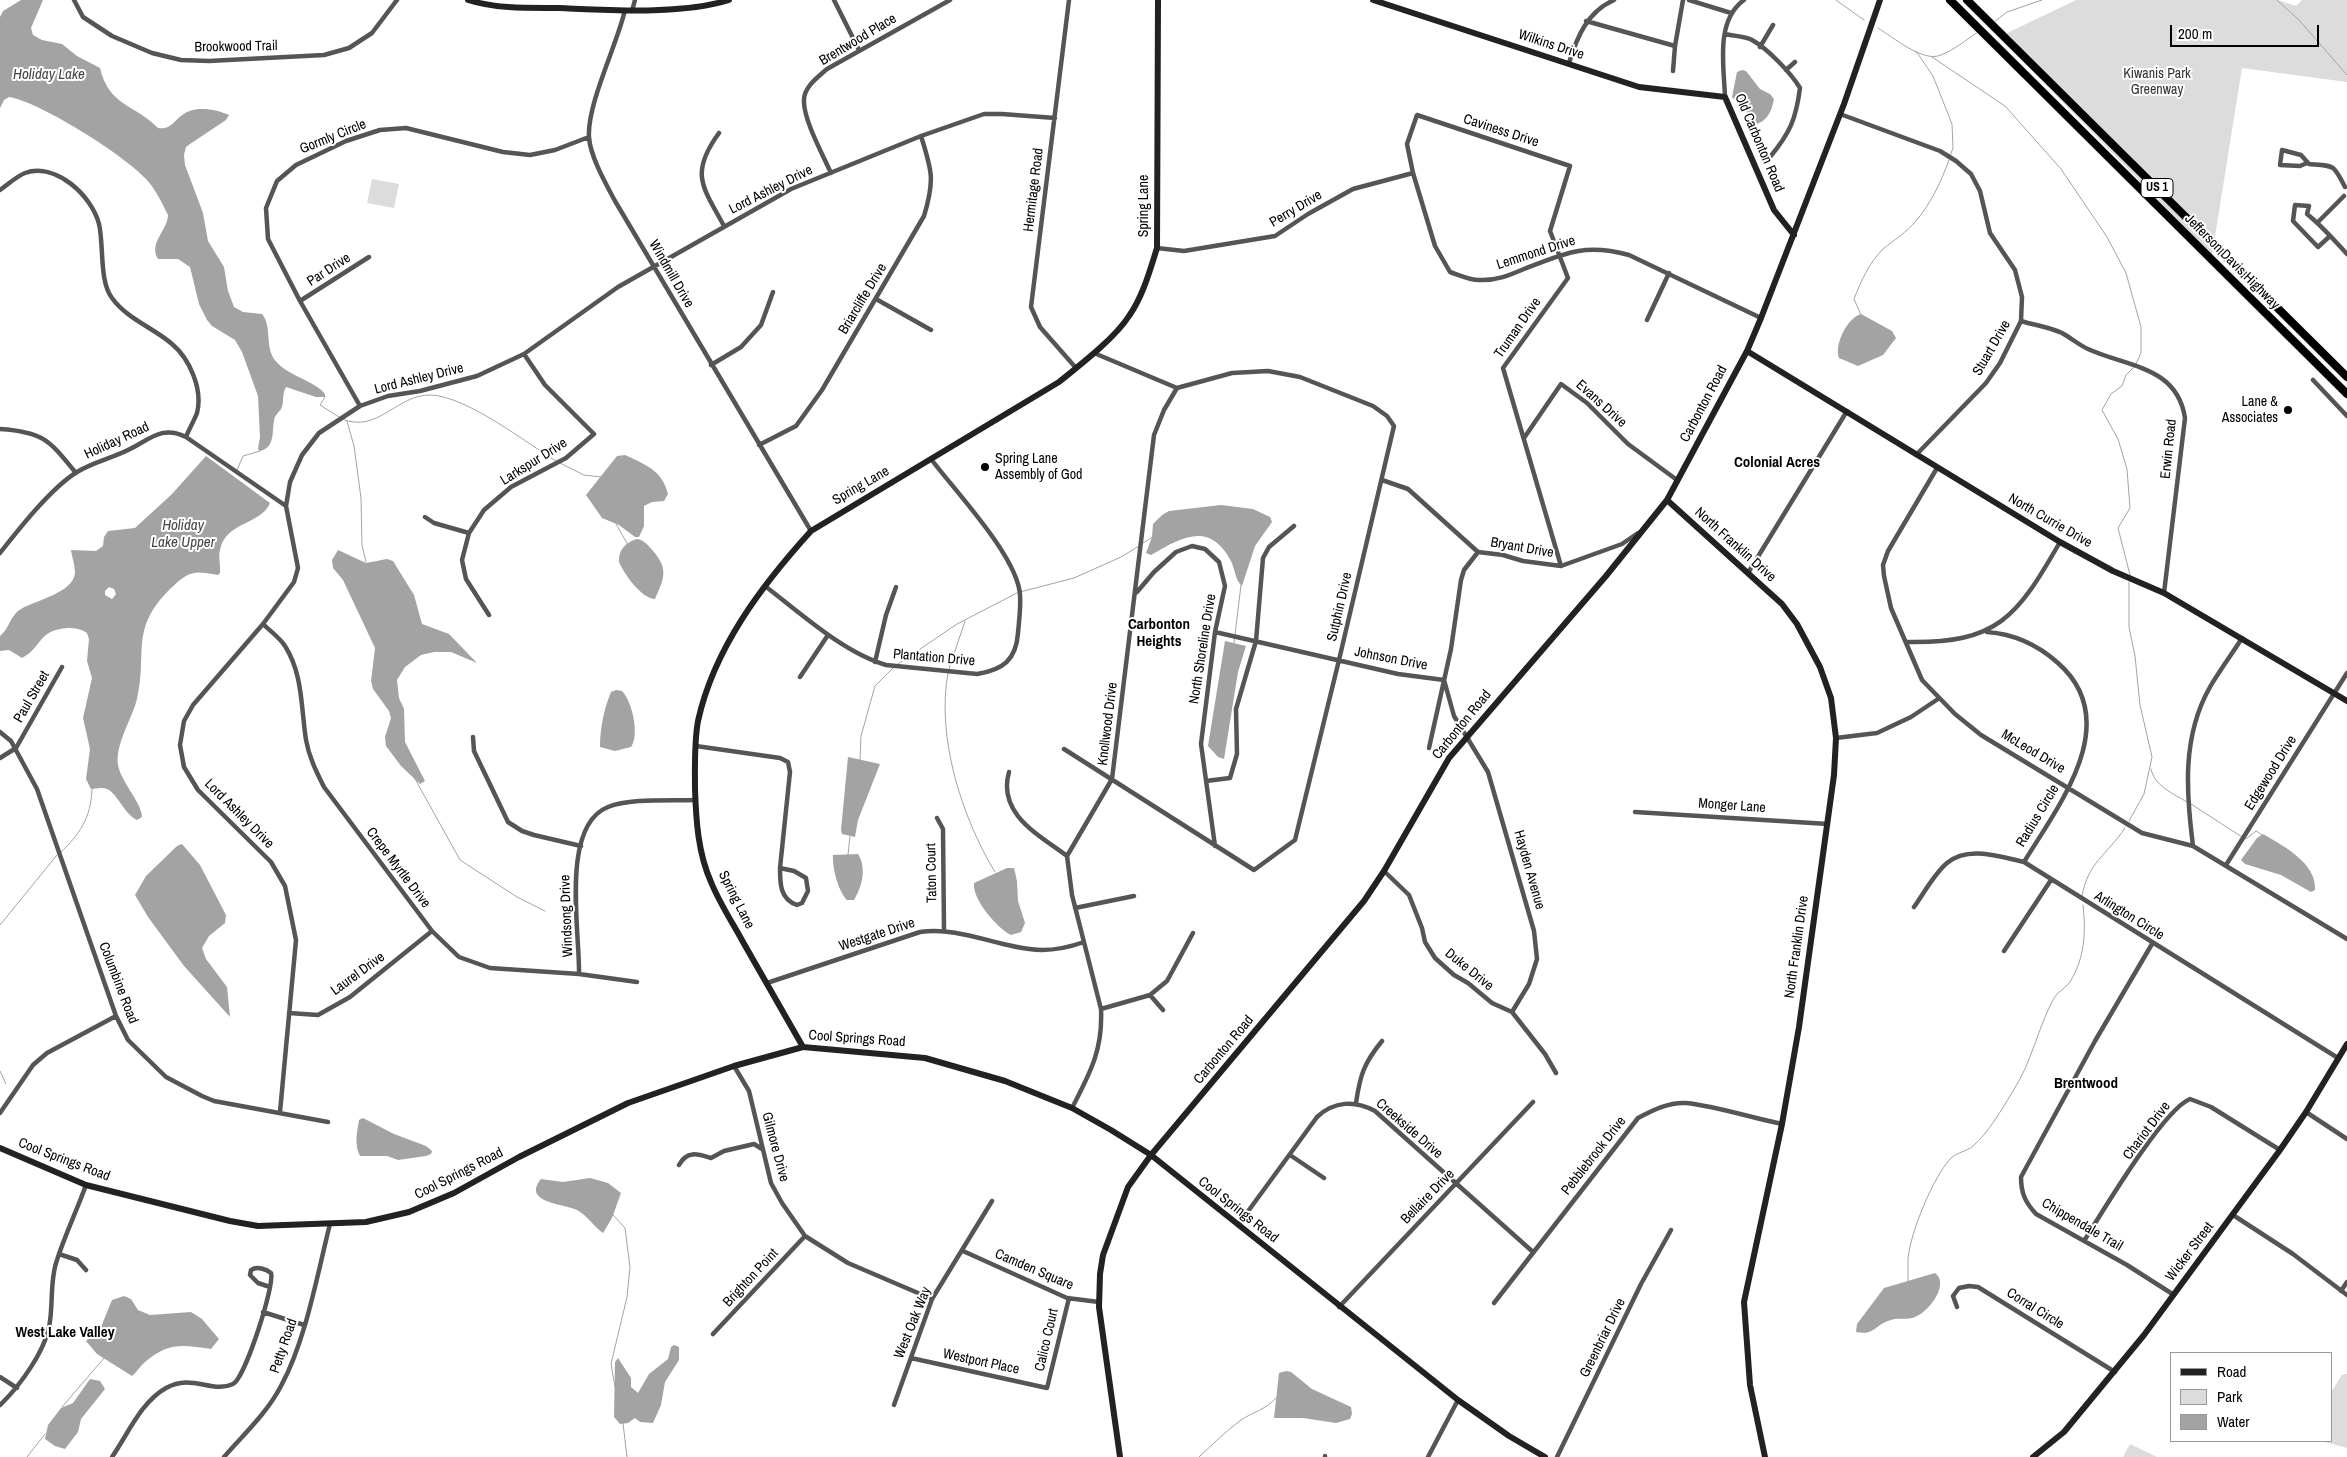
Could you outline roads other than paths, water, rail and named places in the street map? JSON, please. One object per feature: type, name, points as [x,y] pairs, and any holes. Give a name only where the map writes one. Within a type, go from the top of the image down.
[{"type":"highway","name":"Jefferson Davis Highway","points":[[1950,0],[2347,394]]},
{"type":"highway","name":"Jefferson Davis Highway","points":[[1967,0],[2347,377]]},
{"type":"street","name":"Brookwood Trail","points":[[74,0],[82,17],[112,36],[152,53],[181,60],[209,61],[324,55],[350,48],[372,33],[397,0]]},
{"type":"street","points":[[468,0],[513,7],[629,10],[713,5],[729,0]]},
{"type":"street","name":"Windmill Drive","points":[[635,0],[629,10],[593,111],[589,137],[597,163],[607,186],[711,365],[811,531]]},
{"type":"street","points":[[834,0],[859,50]]},
{"type":"street","name":"Brentwood Place","points":[[831,173],[810,126],[804,99],[810,84],[827,69],[950,0]]},
{"type":"street","name":"Hermitage Road","points":[[1069,0],[1031,307],[1040,327],[1076,368]]},
{"type":"street","name":"Spring Lane","points":[[803,1047],[710,882],[700,848],[695,800],[696,746],[698,722],[710,681],[728,643],[765,586],[788,556],[811,531],[1059,382],[1094,353],[1129,316],[1147,278],[1156,248],[1158,0]]},
{"type":"street","name":"Wilkins Drive","points":[[1373,0],[1639,87],[1724,97]]},
{"type":"street","points":[[1569,63],[1575,44],[1586,21],[1614,0]]},
{"type":"street","points":[[1672,72],[1674,46],[1683,0]]},
{"type":"street","points":[[1689,0],[1730,13],[1744,0]]},
{"type":"street","name":"Carbonton Road","points":[[1120,1457],[1099,1302],[1103,1255],[1128,1187],[1151,1155],[1353,916],[1384,871],[1448,760],[1466,736],[1646,528],[1667,500],[1747,351],[1840,114],[1880,0]]},
{"type":"street","name":"Old Carbonton Road","points":[[1730,13],[1726,22],[1725,34],[1724,97],[1774,210],[1794,235]]},
{"type":"street","points":[[1586,21],[1674,46]]},
{"type":"street","points":[[1760,47],[1773,25]]},
{"type":"street","points":[[1725,34],[1752,40],[1786,70],[1800,88],[1796,115],[1791,129],[1770,156]]},
{"type":"street","points":[[1786,70],[1795,62]]},
{"type":"street","name":"Lord Ashley Drive","points":[[280,1112],[296,940],[285,886],[271,862],[198,790],[184,767],[180,745],[184,721],[194,705],[263,624],[294,582],[298,568],[286,506],[290,482],[306,450],[319,433],[360,406],[388,396],[420,391],[478,376],[524,354],[618,287],[791,189],[921,136],[984,114],[1055,118]]},
{"type":"street","name":"Stuart Drive","points":[[1840,114],[1940,151],[1956,161],[1971,174],[1980,191],[1990,234],[2015,270],[2022,297],[2021,321],[2000,363],[1986,383],[1916,455]]},
{"type":"street","name":"Lemmond Drive","points":[[1426,118],[1417,115],[1407,144],[1413,173],[1435,246],[1450,272],[1478,281],[1502,278],[1560,254],[1580,249],[1608,249],[1629,254],[1761,318]]},
{"type":"street","name":"Caviness Drive","points":[[1426,118],[1570,166]]},
{"type":"street","name":"Gormly Circle","points":[[360,406],[300,302],[268,239],[266,208],[277,181],[296,165],[346,141],[380,130],[406,128],[503,152],[530,155],[555,150],[589,137]]},
{"type":"street","points":[[719,133],[710,145],[701,166],[701,183],[724,226]]},
{"type":"street","name":"Briarcliffe Drive","points":[[760,445],[796,426],[822,390],[924,216],[931,195],[932,170],[921,136]]},
{"type":"street","points":[[2307,163],[2301,155],[2282,150],[2280,164],[2300,166],[2307,163],[2331,166],[2335,168],[2346,187],[2343,191],[2346,197],[2318,222]]},
{"type":"street","name":"Truman Drive","points":[[1561,566],[1503,368],[1568,278],[1550,231],[1570,166]]},
{"type":"street","points":[[0,190],[25,173],[44,171],[62,177],[82,193],[99,222],[105,279],[111,298],[148,329],[172,344],[187,362],[196,384],[197,411],[186,437]]},
{"type":"street","name":"Perry Drive","points":[[1156,248],[1184,251],[1275,236],[1308,214],[1353,190],[1413,173]]},
{"type":"street","points":[[2330,236],[2318,247],[2293,221],[2295,204],[2309,206],[2307,214],[2318,222],[2347,254]]},
{"type":"street","name":"Par Drive","points":[[300,302],[369,257]]},
{"type":"street","points":[[1647,320],[1669,273]]},
{"type":"street","points":[[711,365],[741,347],[761,325],[773,292]]},
{"type":"street","points":[[876,299],[931,330]]},
{"type":"street","name":"Erwin Road","points":[[2021,321],[2048,328],[2088,349],[2147,368],[2176,393],[2183,403],[2185,418],[2164,593]]},
{"type":"street","name":"North Currie Drive","points":[[1747,351],[2060,542],[2114,571],[2164,593],[2347,701]]},
{"type":"street","points":[[1094,353],[1177,388]]},
{"type":"street","name":"Larkspur Drive","points":[[489,615],[466,579],[462,560],[470,533],[484,510],[511,487],[566,458],[594,434],[545,385],[524,354]]},
{"type":"street","name":"Sutphin Drive","points":[[1064,749],[1254,870],[1295,840],[1394,426],[1387,416],[1373,406],[1300,377],[1268,371],[1232,373],[1177,388]]},
{"type":"street","points":[[2313,380],[2347,416]]},
{"type":"street","name":"Evans Drive","points":[[1524,438],[1562,384],[1587,403],[1628,444],[1677,480]]},
{"type":"street","name":"Knollwood Drive","points":[[1066,856],[1112,779],[1154,435],[1164,410],[1177,388]]},
{"type":"street","points":[[1748,573],[1847,411]]},
{"type":"street","points":[[0,429],[25,431],[41,436],[53,445],[76,472]]},
{"type":"street","name":"Holiday Road","points":[[0,553],[45,500],[76,472],[129,450],[164,432],[176,432],[186,437],[286,506]]},
{"type":"street","name":"Plantation Drive","points":[[765,586],[828,635],[875,662],[886,666],[977,674],[992,672],[1007,663],[1017,647],[1020,594],[1016,574],[1004,553],[931,459]]},
{"type":"street","name":"McLeod Drive","points":[[1937,468],[1888,552],[1883,565],[1891,608],[1922,680],[1938,698],[1978,732],[2142,833],[2193,846],[2347,939]]},
{"type":"street","name":"Bryant Drive","points":[[1382,480],[1408,489],[1478,552],[1503,555],[1523,562],[1561,566],[1622,544],[1646,528]]},
{"type":"street","name":"North Franklin Drive","points":[[1667,500],[1782,604],[1797,624],[1809,644],[1831,698],[1836,738],[1828,824],[1799,1027],[1782,1124],[1744,1302],[1750,1385],[1765,1457]]},
{"type":"street","points":[[425,517],[434,523],[470,533]]},
{"type":"street","points":[[1206,782],[1230,778],[1237,754],[1236,709],[1256,641],[1263,558],[1269,547],[1294,526]]},
{"type":"street","points":[[1906,642],[1932,643],[1957,640],[1987,632],[2008,616],[2037,583],[2060,542]]},
{"type":"street","name":"North Shoreline Drive","points":[[1136,593],[1154,572],[1176,552],[1192,546],[1205,549],[1219,562],[1225,586],[1215,632],[1201,744],[1215,846]]},
{"type":"street","points":[[1429,748],[1444,680],[1461,580],[1464,570],[1478,552]]},
{"type":"street","points":[[875,662],[886,615],[896,587]]},
{"type":"street","name":"Crepe Myrtle Drive","points":[[263,624],[284,644],[294,663],[300,686],[306,741],[312,764],[324,787],[432,931],[459,957],[490,968],[579,974],[637,982]]},
{"type":"street","name":"Johnson Drive","points":[[1215,632],[1398,674],[1444,680],[1454,716],[1466,736]]},
{"type":"street","name":"Radius Circle","points":[[1987,632],[2002,633],[2040,649],[2064,667],[2079,688],[2085,706],[2087,736],[2080,764],[2069,787],[2024,862]]},
{"type":"street","points":[[800,677],[828,635]]},
{"type":"street","points":[[2193,846],[2189,811],[2188,764],[2192,730],[2210,688],[2243,638]]},
{"type":"street","name":"Paul Street","points":[[0,758],[16,748],[62,667]]},
{"type":"street","name":"Edgewood Drive","points":[[2226,865],[2347,673]]},
{"type":"street","points":[[1836,738],[1877,733],[1911,717],[1938,698]]},
{"type":"street","name":"Columbine Road","points":[[0,732],[16,748],[37,789],[116,1016],[128,1040],[166,1077],[214,1101],[328,1122]]},
{"type":"street","name":"Hayden Avenue","points":[[1466,736],[1488,772],[1534,931],[1537,959],[1529,984],[1512,1012]]},
{"type":"street","points":[[473,737],[474,751],[508,822],[522,831],[534,835],[581,846]]},
{"type":"street","points":[[696,746],[780,758],[788,762],[790,772],[780,868],[781,891],[786,899],[797,905],[802,903],[808,891],[806,878],[794,871],[780,868]]},
{"type":"street","points":[[1009,772],[1006,782],[1012,808],[1029,830],[1066,856],[1075,908],[1101,1009],[1102,1028],[1094,1066],[1072,1108]]},
{"type":"street","name":"Windsong Drive","points":[[579,974],[576,884],[581,846],[589,822],[595,815],[609,806],[651,801],[695,800]]},
{"type":"street","name":"Monger Lane","points":[[1635,812],[1828,824]]},
{"type":"street","name":"Taton Court","points":[[937,818],[943,830],[944,930]]},
{"type":"street","name":"Arlington Circle","points":[[1914,907],[1948,862],[1959,857],[1985,854],[2024,862],[2152,944],[2338,1058]]},
{"type":"street","name":"Duke Drive","points":[[1384,871],[1409,895],[1422,928],[1425,942],[1435,958],[1492,1003],[1512,1012],[1540,1048],[1556,1073]]},
{"type":"street","points":[[2004,951],[2051,880]]},
{"type":"street","points":[[1075,908],[1134,896]]},
{"type":"street","name":"Westgate Drive","points":[[767,982],[920,932],[944,930],[1038,950],[1063,948],[1084,942]]},
{"type":"street","name":"Laurel Drive","points":[[290,1013],[318,1015],[350,997],[432,931]]},
{"type":"street","points":[[1101,1009],[1150,995],[1167,981],[1193,932]]},
{"type":"street","name":"Chippendale Trail","points":[[2152,944],[2095,1041],[2021,1177],[2021,1192],[2026,1203],[2036,1214],[2127,1265],[2174,1295]]},
{"type":"street","points":[[1150,995],[1163,1010]]},
{"type":"street","points":[[0,1113],[33,1066],[47,1053],[116,1016]]},
{"type":"street","points":[[1356,1102],[1362,1071],[1366,1061],[1382,1041]]},
{"type":"street","name":"Wicker Street","points":[[2033,1457],[2064,1432],[2115,1372],[2174,1295],[2280,1150],[2306,1112],[2347,1044]]},
{"type":"street","name":"Cool Springs Road","points":[[0,1148],[86,1185],[258,1226],[366,1222],[409,1212],[454,1193],[519,1157],[628,1103],[734,1066],[803,1047],[925,1058],[1005,1081],[1072,1108],[1151,1155],[1339,1307],[1458,1400],[1509,1436],[1545,1457]]},
{"type":"street","name":"Gilmore Drive","points":[[734,1066],[749,1091],[771,1183],[782,1203],[805,1236],[831,1255],[848,1264],[932,1299]]},
{"type":"street","name":"Chariot Drive","points":[[2084,1240],[2161,1126],[2184,1101],[2190,1099],[2211,1107],[2280,1150]]},
{"type":"street","name":"Creekside Drive","points":[[1238,1225],[1317,1117],[1324,1110],[1344,1103],[1356,1102],[1375,1111],[1533,1252]]},
{"type":"street","name":"Bellaire Drive","points":[[1339,1307],[1533,1102]]},
{"type":"street","name":"Pebblebrook Drive","points":[[1494,1302],[1638,1118],[1652,1110],[1668,1105],[1685,1103],[1782,1124]]},
{"type":"street","points":[[2306,1112],[2347,1139]]},
{"type":"street","points":[[679,1165],[683,1158],[692,1154],[711,1158],[724,1151],[754,1144],[762,1149]]},
{"type":"street","points":[[1290,1155],[1324,1178]]},
{"type":"street","points":[[0,1405],[17,1388],[38,1356],[50,1323],[54,1269],[86,1185]]},
{"type":"street","name":"West Oak Way","points":[[894,1405],[932,1299],[992,1201]]},
{"type":"street","points":[[2233,1216],[2293,1254],[2347,1295]]},
{"type":"street","name":"Petty Road","points":[[224,1457],[259,1418],[282,1386],[304,1325],[330,1224]]},
{"type":"street","name":"Greenbriar Drive","points":[[1557,1457],[1638,1291],[1671,1230]]},
{"type":"street","name":"Brighton Point","points":[[713,1334],[805,1236]]},
{"type":"street","name":"Camden Square","points":[[963,1251],[1069,1298],[1099,1302]]},
{"type":"street","points":[[59,1254],[76,1260],[86,1270]]},
{"type":"street","points":[[112,1457],[148,1404],[167,1387],[193,1381],[218,1387],[234,1384],[237,1381],[263,1312],[270,1287],[272,1279],[269,1271],[257,1268],[252,1270],[250,1275],[252,1279],[270,1287]]},
{"type":"street","points":[[2341,1291],[2347,1282]]},
{"type":"street","name":"Corral Circle","points":[[1957,1307],[1953,1296],[1959,1288],[1968,1286],[1978,1287],[2115,1372]]},
{"type":"street","name":"Calico Court","points":[[1047,1388],[1069,1298]]},
{"type":"street","points":[[263,1312],[304,1325]]},
{"type":"street","name":"Westport Place","points":[[911,1358],[1047,1388]]},
{"type":"street","points":[[0,1377],[17,1388]]},
{"type":"street","points":[[1428,1457],[1458,1400]]},
{"type":"water","name":"Holiday Lake","points":[[21,0],[43,0],[31,28],[33,35],[42,40],[62,44],[77,56],[100,68],[109,90],[123,103],[158,128],[168,127],[192,110],[205,109],[229,115],[226,120],[186,147],[184,155],[185,165],[203,213],[208,241],[224,267],[228,291],[234,307],[243,312],[262,314],[267,324],[271,354],[274,359],[286,370],[315,385],[325,394],[325,397],[316,397],[286,387],[282,407],[274,419],[273,435],[268,447],[265,449],[260,451],[258,449],[260,437],[258,396],[242,352],[235,340],[212,326],[207,320],[199,304],[190,267],[178,259],[158,259],[155,247],[168,215],[149,183],[120,157],[60,119],[23,101],[9,97],[4,100],[0,108],[0,17],[3,11]]},
{"type":"water","points":[[1746,71],[1760,89],[1770,94],[1774,99],[1769,114],[1757,124],[1732,97],[1737,72]]},
{"type":"water","points":[[1861,314],[1892,331],[1896,338],[1883,355],[1858,366],[1839,358],[1838,346],[1847,326]]},
{"type":"water","points":[[625,455],[652,469],[662,479],[668,494],[664,501],[652,502],[644,506],[644,526],[639,537],[635,537],[619,525],[602,518],[586,495],[617,456]]},
{"type":"water","name":"Holiday Lake Upper","points":[[206,456],[270,503],[259,516],[236,528],[229,534],[219,553],[220,573],[218,575],[197,572],[187,575],[170,589],[149,617],[144,629],[142,642],[140,682],[137,699],[121,740],[118,757],[120,772],[141,811],[142,817],[137,820],[128,813],[111,792],[103,788],[91,789],[86,779],[90,749],[83,718],[92,678],[87,661],[89,639],[87,633],[70,628],[58,629],[45,635],[29,654],[22,658],[9,650],[0,651],[0,636],[17,612],[61,591],[73,580],[75,570],[71,550],[96,551],[103,546],[104,537],[108,531],[135,528],[172,494]],"holes":[[[109,587],[114,589],[116,594],[112,599],[105,595],[105,591]]]},
{"type":"water","points":[[1221,505],[1253,509],[1270,517],[1272,522],[1255,546],[1242,586],[1236,578],[1231,561],[1222,548],[1213,540],[1194,536],[1173,543],[1151,555],[1146,553],[1152,537],[1153,524],[1162,515],[1169,511]]},
{"type":"water","points":[[637,539],[650,547],[658,557],[663,569],[663,580],[655,599],[644,595],[639,590],[629,579],[619,562],[621,550],[629,542]]},
{"type":"water","points":[[338,550],[366,563],[387,559],[393,561],[414,595],[422,624],[449,634],[477,663],[451,652],[434,652],[421,655],[405,667],[397,680],[399,698],[404,709],[405,742],[425,781],[420,784],[401,766],[386,746],[385,737],[391,718],[389,711],[373,689],[371,681],[375,648],[343,580],[333,568],[332,560]]},
{"type":"water","points":[[1225,641],[1246,646],[1238,672],[1224,759],[1218,757],[1208,746]]},
{"type":"water","points":[[616,690],[622,691],[629,702],[634,718],[635,735],[631,747],[615,751],[600,747],[606,705],[611,692]]},
{"type":"water","points":[[848,757],[880,764],[858,820],[855,837],[842,834],[841,830]]},
{"type":"water","points":[[2263,834],[2289,850],[2305,864],[2311,872],[2315,890],[2311,892],[2281,875],[2245,864],[2241,860],[2257,838]]},
{"type":"water","points":[[182,844],[200,865],[226,915],[225,923],[209,936],[202,948],[206,959],[227,987],[230,1017],[184,966],[148,917],[135,895],[146,876],[177,846]]},
{"type":"water","points":[[858,854],[863,871],[861,883],[854,900],[847,900],[836,879],[833,855]]},
{"type":"water","points":[[1007,868],[1014,868],[1018,901],[1025,923],[1021,932],[1011,935],[999,926],[986,912],[974,890],[974,883]]},
{"type":"water","points":[[363,1118],[394,1134],[426,1146],[432,1151],[431,1154],[398,1160],[387,1156],[360,1156],[356,1138],[359,1120]]},
{"type":"water","points":[[590,1178],[608,1183],[621,1193],[612,1218],[603,1233],[581,1212],[547,1201],[537,1193],[536,1187],[541,1179],[563,1182]]},
{"type":"water","points":[[1935,1273],[1939,1278],[1939,1290],[1932,1303],[1922,1313],[1911,1318],[1894,1319],[1871,1331],[1856,1332],[1857,1324],[1884,1288]]},
{"type":"water","points":[[124,1296],[131,1299],[138,1310],[150,1315],[191,1312],[202,1319],[219,1339],[211,1349],[176,1346],[161,1351],[145,1362],[132,1376],[97,1354],[86,1341],[101,1327],[112,1300]]},
{"type":"water","points":[[674,1345],[679,1347],[679,1360],[665,1382],[661,1405],[653,1423],[640,1422],[635,1418],[628,1423],[620,1424],[614,1417],[615,1362],[618,1358],[631,1378],[631,1387],[638,1393],[649,1374],[668,1359],[671,1347]]},
{"type":"water","points":[[1291,1372],[1312,1389],[1351,1407],[1352,1414],[1350,1419],[1336,1423],[1303,1418],[1274,1418],[1279,1373]]},
{"type":"water","points":[[90,1379],[100,1381],[105,1389],[81,1419],[78,1432],[65,1449],[55,1446],[45,1439],[48,1425],[61,1408],[73,1403]]},
{"type":"waterway","points":[[1836,0],[1864,20]]},
{"type":"waterway","points":[[1994,22],[2007,12],[2042,0]]},
{"type":"waterway","points":[[2277,0],[2299,20],[2347,75]]},
{"type":"waterway","points":[[1878,28],[1908,48],[1934,57],[1951,50],[1978,32]]},
{"type":"waterway","points":[[1916,51],[1933,76],[1952,124],[1953,148],[1950,156]]},
{"type":"waterway","points":[[1932,57],[2005,106],[2061,169],[2107,237],[2126,273],[2141,327],[2141,353],[2136,364]]},
{"type":"waterway","points":[[1861,315],[1854,299],[1866,273],[1883,249],[1909,229],[1916,221],[1935,192],[1949,160]]},
{"type":"waterway","points":[[2130,575],[2118,528],[2130,508],[2127,469],[2118,439],[2102,410],[2111,394],[2122,386],[2126,375],[2134,367]]},
{"type":"waterway","points":[[342,419],[355,422],[366,421],[377,418],[408,400],[419,396],[431,395],[462,403],[513,432],[556,461]]},
{"type":"waterway","points":[[325,397],[320,405],[339,417]]},
{"type":"waterway","points":[[347,421],[354,446],[361,498],[362,545],[366,562]]},
{"type":"waterway","points":[[237,470],[243,456],[260,451]]},
{"type":"waterway","points":[[560,463],[584,475],[601,477]]},
{"type":"waterway","points":[[616,524],[628,545]]},
{"type":"waterway","points":[[1143,543],[1154,536]]},
{"type":"waterway","points":[[1020,592],[1074,578],[1121,557],[1139,546]]},
{"type":"waterway","points":[[2129,582],[2129,627],[2135,656],[2140,705],[2152,757],[2144,794],[2129,821]]},
{"type":"waterway","points":[[1234,643],[1241,585]]},
{"type":"waterway","points":[[898,664],[957,624],[1017,593]]},
{"type":"waterway","points":[[949,669],[965,621]]},
{"type":"waterway","points":[[860,760],[861,736],[875,686],[893,668]]},
{"type":"waterway","points":[[948,673],[945,698],[946,724],[955,776],[962,802],[972,827],[995,872]]},
{"type":"waterway","points":[[2151,769],[2160,785],[2187,802]]},
{"type":"waterway","points":[[414,777],[460,860],[517,897],[545,911]]},
{"type":"waterway","points":[[60,853],[83,825],[87,817],[92,789]]},
{"type":"waterway","points":[[2191,804],[2242,837]]},
{"type":"waterway","points":[[2082,896],[2093,867],[2125,828]]},
{"type":"waterway","points":[[2246,839],[2256,831],[2262,835]]},
{"type":"waterway","points":[[848,855],[850,836]]},
{"type":"waterway","points":[[0,925],[57,855]]},
{"type":"waterway","points":[[1908,1282],[1908,1259],[1913,1235],[1923,1206],[1937,1179],[1950,1159],[1973,1146],[1995,1120],[2020,1080],[2048,1009],[2054,998],[2070,982],[2075,973],[2083,945],[2083,905]]},
{"type":"waterway","points":[[0,1071],[6,1084]]},
{"type":"waterway","points":[[613,1215],[625,1228],[630,1267],[627,1297],[611,1364],[615,1387]]},
{"type":"waterway","points":[[62,1407],[105,1357]]},
{"type":"waterway","points":[[1199,1457],[1235,1424],[1268,1405],[1276,1398]]},
{"type":"waterway","points":[[623,1423],[627,1457]]},
{"type":"waterway","points":[[27,1457],[45,1434]]},
{"type":"place","name":"Lane & Associates","points":[[2288,410]]},
{"type":"place","name":"Spring Lane Assembly of God","points":[[985,467]]},
{"type":"district","name":"Colonial Acres","points":[[1777,463]]},
{"type":"district","name":"Carbonton Heights","points":[[1159,634]]},
{"type":"district","name":"Brentwood","points":[[2086,1084]]},
{"type":"district","name":"West Lake Valley","points":[[65,1333]]},
{"type":"park label","name":"Kiwanis Park Greenway","points":[[2157,82]]}]
